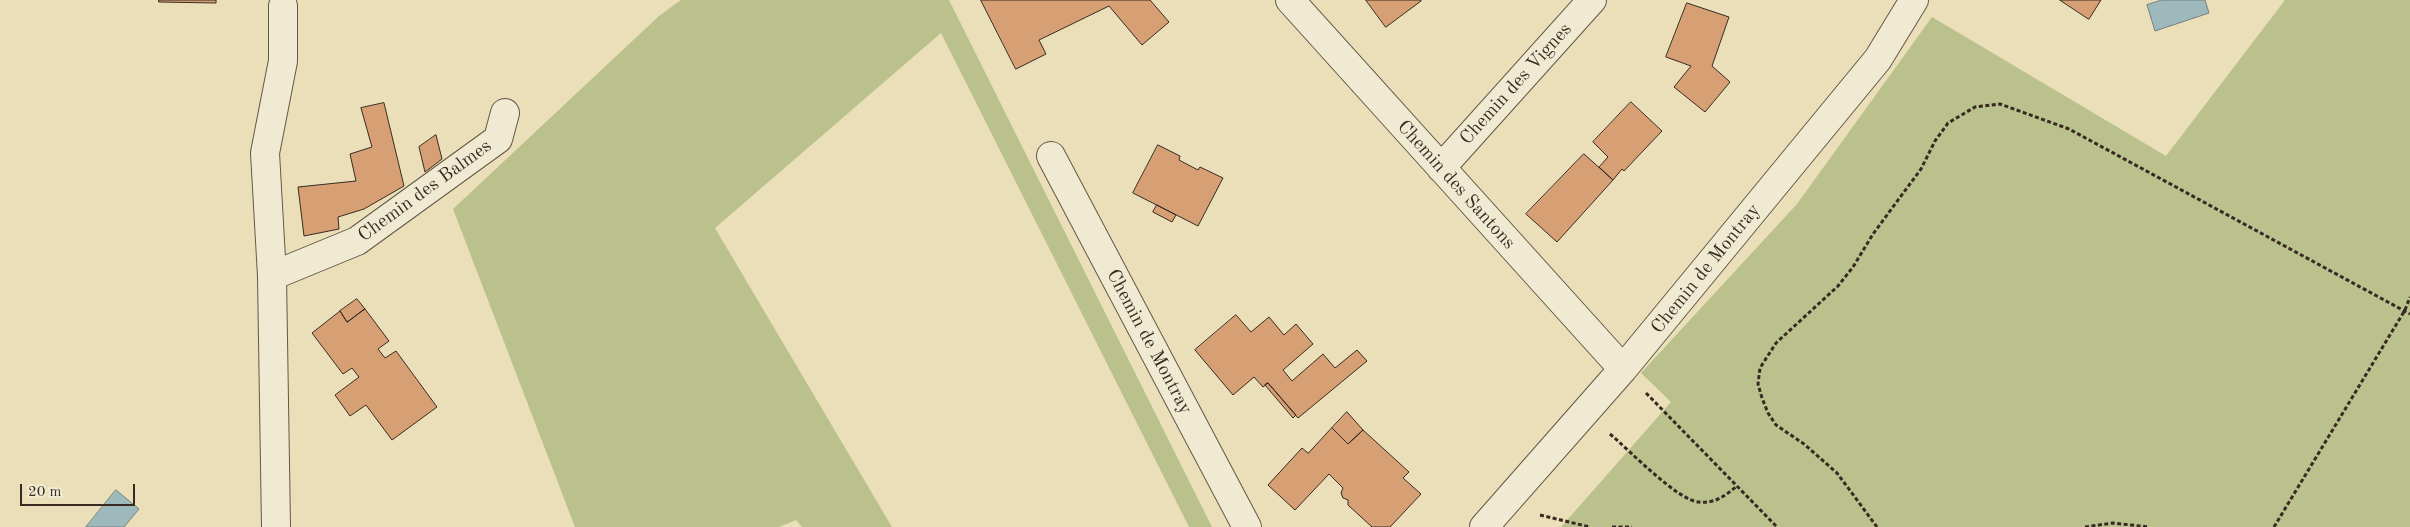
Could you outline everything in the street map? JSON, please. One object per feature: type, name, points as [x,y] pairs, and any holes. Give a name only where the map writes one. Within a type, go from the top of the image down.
[{"type":"street","name":"Chemin des Santons","points":[[1290,0],[1623,369]]},
{"type":"street","name":"Chemin des Vignes","points":[[1441,168],[1592,0]]},
{"type":"street","name":"Chemin de Montray","points":[[1484,527],[1623,369],[1878,59],[1914,0]]},
{"type":"street","points":[[276,527],[272,276],[265,152],[283,60],[283,6]]},
{"type":"street","name":"Chemin des Balmes","points":[[272,276],[357,241],[498,139],[505,113]]},
{"type":"street","name":"Chemin de Montray","points":[[1051,156],[1247,527]]},
{"type":"path","points":[[1877,527],[1837,473],[1804,444],[1776,425],[1768,413],[1758,384],[1760,368],[1776,343],[1838,286],[1853,267],[1873,234],[1921,169],[1935,141],[1948,123],[1975,107],[2000,104],[2069,129],[2410,314]]},
{"type":"path","points":[[2274,527],[2405,310],[2410,297]]},
{"type":"path","points":[[1623,369],[1777,527]]},
{"type":"path","points":[[1585,412],[1680,495],[1699,502],[1720,500],[1738,486]]},
{"type":"path","points":[[1503,505],[1590,527]]},
{"type":"path","points":[[2085,527],[2112,523],[2149,527]]},
{"type":"path","points":[[1612,527],[1632,527]]},
{"type":"green space","points":[[681,0],[949,0],[1212,527],[1189,527],[941,33],[715,228],[892,527],[802,527],[796,520],[779,527],[575,527],[453,209],[659,16]]},
{"type":"green space","points":[[2285,0],[2410,0],[2410,527],[1561,527],[1671,402],[1641,373],[1797,204],[1932,17],[2166,156]]},
{"type":"water","points":[[2162,0],[2205,0],[2209,13],[2155,31],[2147,5]]},
{"type":"water","points":[[116,490],[139,509],[124,527],[86,527]]},
{"type":"building","points":[[159,0],[216,0],[216,3],[159,2]]},
{"type":"building","points":[[981,0],[1150,0],[1169,22],[1142,45],[1109,6],[1039,40],[1046,54],[1016,69]]},
{"type":"building","points":[[1366,0],[1421,0],[1421,1],[1386,27]]},
{"type":"building","points":[[2060,0],[2101,0],[2089,19]]},
{"type":"building","points":[[1687,3],[1729,17],[1712,66],[1730,82],[1705,112],[1674,87],[1691,66],[1666,57]]},
{"type":"building","points":[[1631,102],[1662,131],[1613,180],[1599,167],[1608,157],[1593,142]]},
{"type":"building","points":[[384,103],[404,186],[364,209],[338,217],[339,229],[304,236],[298,187],[356,181],[350,154],[372,147],[361,108]]},
{"type":"building","points":[[436,135],[442,159],[425,172],[419,147]]},
{"type":"building","points":[[1158,145],[1180,156],[1179,160],[1198,170],[1200,167],[1223,178],[1198,226],[1133,193]]},
{"type":"building","points":[[1584,154],[1613,180],[1557,242],[1526,214]]},
{"type":"building","points":[[1157,205],[1176,215],[1172,222],[1153,212]]},
{"type":"building","points":[[357,299],[365,309],[347,322],[340,311]]},
{"type":"building","points":[[365,309],[389,341],[378,349],[385,358],[396,351],[437,407],[392,440],[366,405],[350,416],[335,395],[359,377],[352,368],[343,374],[312,333],[340,311],[347,322]]},
{"type":"building","points":[[1236,315],[1251,332],[1269,317],[1284,335],[1296,324],[1313,344],[1283,370],[1292,381],[1323,354],[1335,368],[1357,350],[1367,361],[1298,418],[1268,383],[1263,387],[1254,377],[1233,395],[1195,350]]},
{"type":"building","points":[[1268,383],[1296,415],[1293,418],[1265,385]]},
{"type":"building","points":[[1347,412],[1363,430],[1348,444],[1332,428]]},
{"type":"building","points":[[1332,428],[1348,444],[1363,430],[1409,472],[1403,478],[1421,494],[1390,527],[1372,527],[1348,505],[1348,500],[1343,498],[1341,493],[1343,488],[1329,474],[1295,510],[1268,485],[1302,448],[1308,453]]}]
